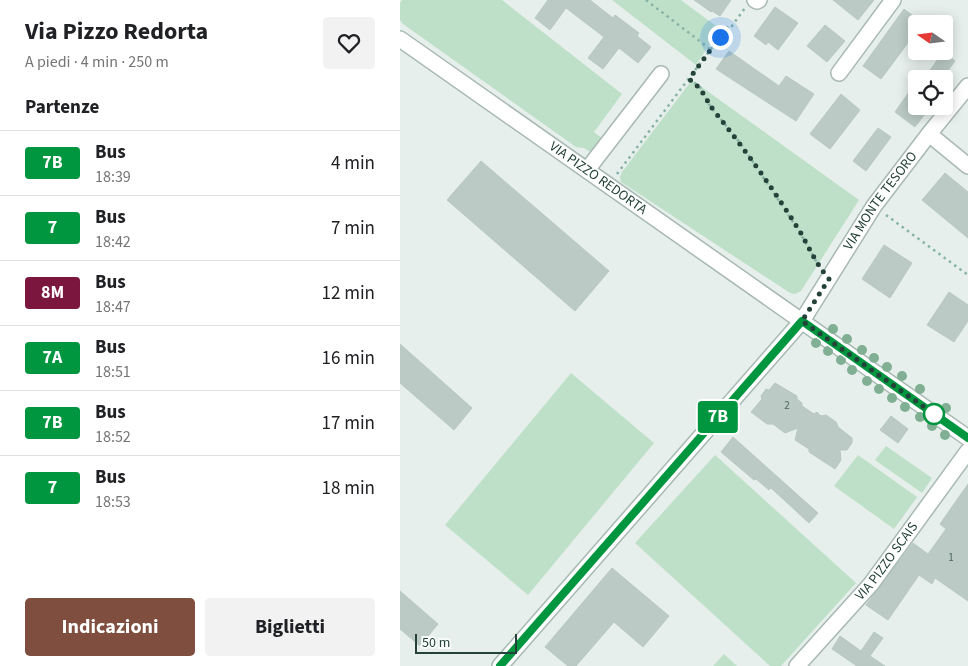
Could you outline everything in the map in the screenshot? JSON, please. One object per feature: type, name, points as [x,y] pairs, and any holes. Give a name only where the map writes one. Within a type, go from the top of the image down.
[{"type":"street","points":[[839,73],[893,0]]},
{"type":"street","name":"VIA PIZZO REDORTA","points":[[400,39],[968,438]]},
{"type":"street","points":[[587,170],[661,74]]},
{"type":"street","name":"VIA MONTE TESORO","points":[[500,666],[802,321],[874,206],[928,134],[968,86]]},
{"type":"street","points":[[928,134],[968,166]]},
{"type":"street","name":"VIA PIZZO SCAIS","points":[[797,666],[870,584],[968,451]]},
{"type":"path","points":[[646,0],[710,50]]},
{"type":"path","points":[[609,185],[729,25],[732,26],[753,2]]},
{"type":"path","points":[[689,79],[700,87],[710,106],[741,144],[799,230],[818,266],[829,279]]},
{"type":"path","points":[[874,206],[968,275]]},
{"type":"green space","points":[[402,0],[502,0],[622,94],[594,132],[603,139],[592,153],[584,148],[576,147],[403,24],[400,20],[400,3]]},
{"type":"green space","points":[[612,0],[681,0],[720,29],[696,65]]},
{"type":"green space","points":[[692,80],[859,200],[801,291],[795,294],[790,293],[621,182],[622,172]]},
{"type":"green space","points":[[571,373],[654,443],[528,595],[445,525]]},
{"type":"green space","points":[[886,446],[932,478],[922,493],[875,460]]},
{"type":"green space","points":[[715,455],[856,583],[781,666],[770,666],[635,543]]},
{"type":"green space","points":[[858,455],[917,497],[894,529],[834,486]]},
{"type":"green space","points":[[724,654],[737,666],[713,666]]},
{"type":"building","points":[[548,0],[590,0],[613,18],[615,15],[639,33],[637,36],[651,47],[638,63],[619,48],[603,69],[588,58],[604,37],[566,8],[550,30],[535,18]]},
{"type":"building","points":[[694,0],[731,0],[720,16]]},
{"type":"building","points":[[833,0],[874,0],[858,20]]},
{"type":"building","points":[[775,7],[798,23],[778,50],[768,42],[766,45],[754,36]]},
{"type":"building","points":[[904,9],[912,15],[908,15],[908,43],[881,79],[863,66]]},
{"type":"building","points":[[825,25],[845,41],[827,62],[807,46]]},
{"type":"building","points":[[729,51],[779,86],[786,76],[814,94],[796,121],[716,69]]},
{"type":"building","points":[[937,60],[955,61],[948,70],[930,70]]},
{"type":"building","points":[[908,93],[908,115],[924,115],[915,127],[895,112]]},
{"type":"building","points":[[841,94],[860,110],[830,149],[810,134]]},
{"type":"building","points":[[878,128],[891,137],[866,171],[853,161]]},
{"type":"building","points":[[481,161],[609,271],[575,311],[447,200]]},
{"type":"building","points":[[945,173],[968,192],[968,238],[922,200]]},
{"type":"building","points":[[884,245],[912,263],[890,298],[862,279]]},
{"type":"building","points":[[949,292],[968,305],[968,321],[954,342],[927,325]]},
{"type":"building","points":[[400,344],[472,408],[454,430],[400,383]]},
{"type":"building","points":[[775,383],[797,396],[802,406],[814,414],[817,412],[821,416],[826,415],[836,422],[838,427],[852,438],[852,443],[847,450],[840,450],[841,460],[835,469],[795,440],[798,428],[785,433],[773,424],[767,424],[751,412],[762,399],[761,396],[766,389],[769,390]]},
{"type":"building","points":[[891,416],[908,429],[898,443],[880,430]]},
{"type":"building","points":[[733,437],[818,513],[809,523],[771,488],[769,490],[756,479],[754,480],[721,452]]},
{"type":"building","points":[[968,484],[968,601],[935,578],[932,584],[919,575],[888,620],[866,605],[913,543],[928,554],[946,529],[940,524]]},
{"type":"building","points":[[612,568],[669,616],[643,647],[614,622],[576,666],[568,666],[545,647]]},
{"type":"building","points":[[400,591],[438,624],[420,646],[400,629]]},
{"type":"building","points":[[874,632],[883,638],[870,656],[885,666],[857,666],[832,649],[840,636],[861,651]]},
{"type":"bus line","name":"7B","points":[[500,666],[802,321],[968,438]]},
{"type":"route","points":[[720,37],[689,79],[700,87],[710,106],[741,144],[799,230],[818,266],[829,279],[802,321],[934,414]]}]
